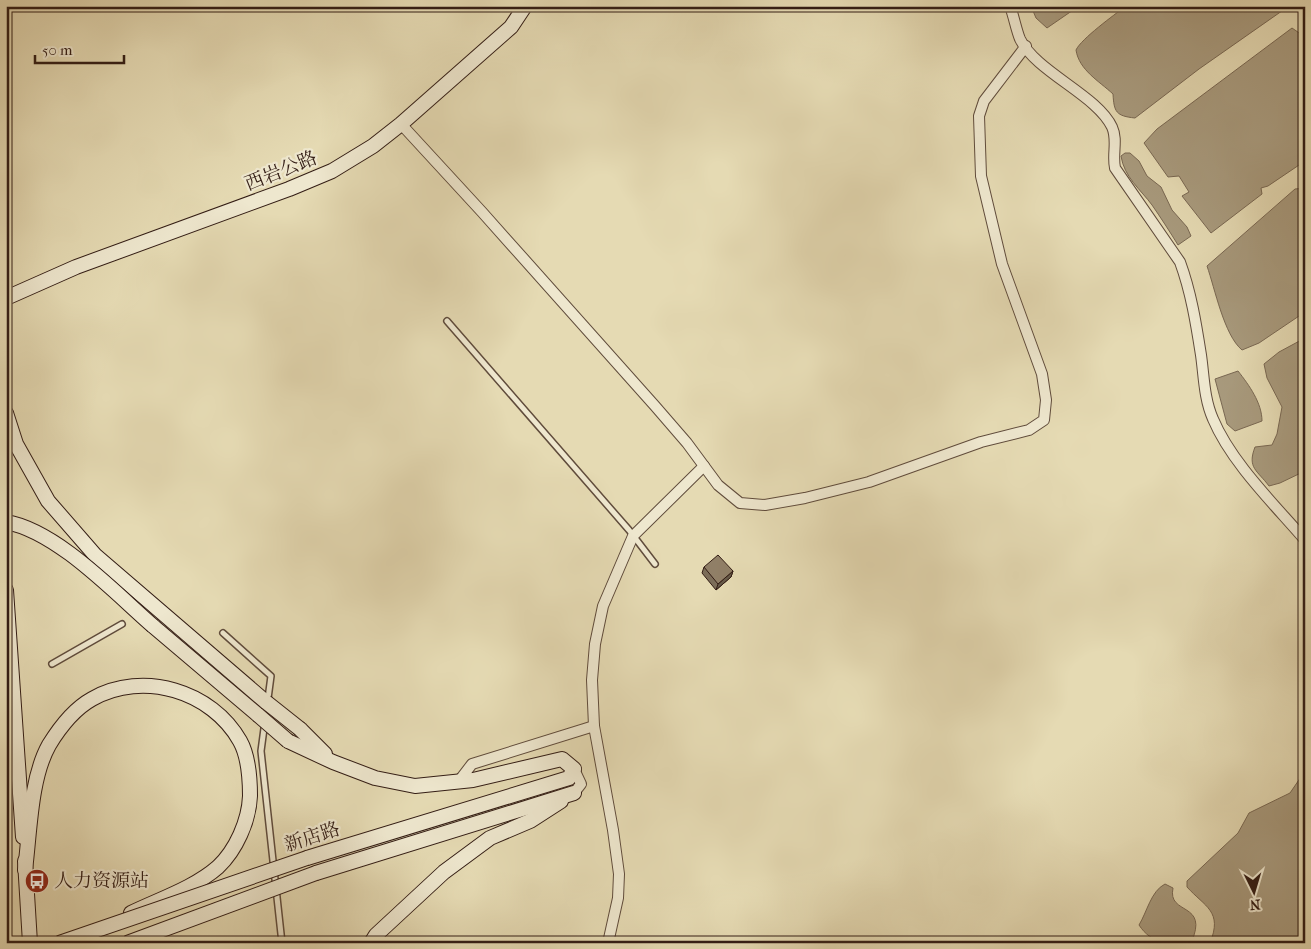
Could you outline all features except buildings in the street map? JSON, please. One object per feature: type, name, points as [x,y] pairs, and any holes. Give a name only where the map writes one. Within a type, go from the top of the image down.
[{"type":"main road","name":"西岩公路","points":[[6,298],[76,267],[332,171],[373,146],[401,124],[510,27],[525,6]]},
{"type":"main road","points":[[6,413],[16,444],[48,501],[95,555],[300,729],[333,762]]},
{"type":"main road","points":[[6,522],[20,524],[48,538],[288,741],[333,762],[375,778],[415,786],[460,781],[562,759],[574,769]]},
{"type":"main road","points":[[6,590],[30,943]]},
{"type":"main road","points":[[26,870],[37,776],[45,754],[62,724],[92,699],[117,688],[145,686],[172,689],[200,699],[226,723],[240,742],[250,781],[247,822],[218,866],[195,883],[92,932]]},
{"type":"main road","name":"新店路","points":[[59,943],[307,858],[569,778],[574,769]]},
{"type":"main road","points":[[371,943],[376,935],[444,872],[490,838],[530,821],[574,793]]},
{"type":"main road","name":"新店路","points":[[127,943],[316,874],[574,793]]},
{"type":"street","points":[[1010,6],[1021,40],[1026,46],[1053,73],[1105,116],[1111,126],[1115,136],[1114,168],[1180,262],[1187,279],[1192,300],[1206,394],[1212,418],[1231,452],[1305,540]]},
{"type":"street","points":[[401,124],[489,219],[661,414],[718,486],[740,503],[765,504],[805,498],[870,482],[962,448],[1030,430],[1044,420],[1046,400],[1042,374],[1002,264],[981,176],[979,116],[984,101],[1026,46]]},
{"type":"street","points":[[608,943],[618,898],[619,874],[594,726],[592,680],[595,644],[603,606],[633,536],[704,466]]},
{"type":"street","points":[[460,781],[472,764],[594,726]]},
{"type":"street","points":[[574,769],[581,784],[574,793]]},
{"type":"lane","points":[[447,321],[655,564]]},
{"type":"lane","points":[[52,664],[122,624]]},
{"type":"lane","points":[[223,633],[271,676],[261,751],[282,943]]},
{"type":"shaded area","points":[[1031,6],[1079,6],[1047,28],[1036,18]]},
{"type":"shaded area","points":[[1126,6],[1289,6],[1199,69],[1135,118],[1124,116],[1117,112],[1113,94],[1085,69],[1076,50],[1091,34]]},
{"type":"shaded area","points":[[1292,28],[1305,37],[1305,161],[1268,186],[1261,188],[1262,194],[1211,233],[1182,196],[1189,192],[1179,176],[1168,177],[1144,143],[1157,129]]},
{"type":"shaded area","points":[[1125,153],[1130,153],[1139,161],[1147,176],[1161,187],[1172,210],[1187,227],[1191,236],[1178,245],[1152,205],[1129,177],[1121,156]]},
{"type":"shaded area","points":[[1305,188],[1305,312],[1259,343],[1242,350],[1230,334],[1225,323],[1207,266],[1295,189]]},
{"type":"shaded area","points":[[1305,338],[1305,471],[1269,486],[1254,468],[1252,460],[1255,447],[1272,445],[1277,434],[1282,407],[1267,378],[1264,364],[1279,352]]},
{"type":"shaded area","points":[[1238,371],[1257,401],[1262,421],[1235,431],[1227,424],[1215,379]]},
{"type":"shaded area","points":[[1305,771],[1305,943],[1210,943],[1214,924],[1213,916],[1206,905],[1187,887],[1187,881],[1238,833],[1249,813],[1290,793]]},
{"type":"shaded area","points":[[1165,884],[1173,888],[1173,897],[1176,902],[1192,915],[1195,921],[1195,930],[1191,943],[1162,942],[1144,932],[1139,925],[1156,892]]},
{"type":"place","name":"人力资源站","points":[[37,881]]}]
